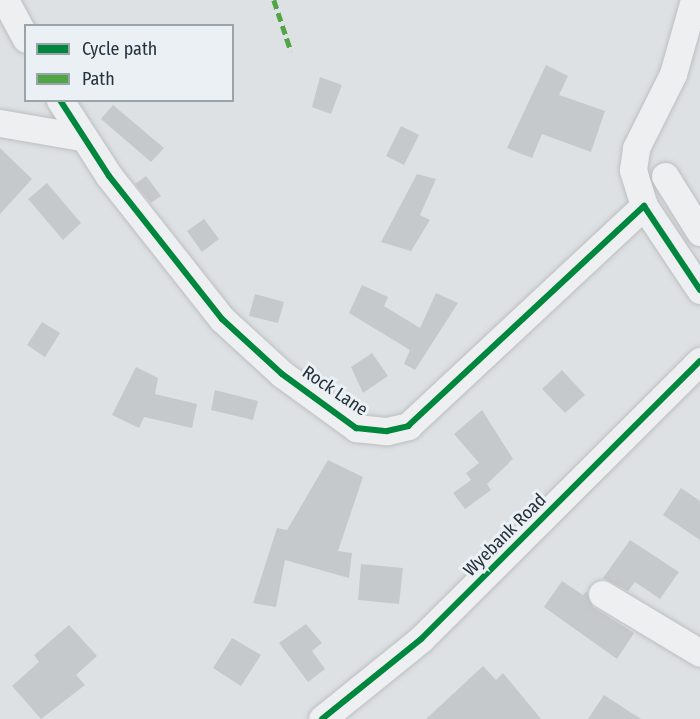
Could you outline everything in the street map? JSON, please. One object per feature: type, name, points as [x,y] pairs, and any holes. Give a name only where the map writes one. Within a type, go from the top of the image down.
[{"type":"street","points":[[5,0],[24,35]]},
{"type":"street","points":[[694,0],[677,65],[636,148],[633,170],[644,206],[700,291]]},
{"type":"street","name":"Rock Lane","points":[[61,102],[81,137],[222,319],[282,374],[356,428],[375,431],[398,430],[419,417],[476,357],[644,206]]},
{"type":"street","points":[[0,123],[81,137]]},
{"type":"street","points":[[665,176],[700,232]]},
{"type":"street","name":"Wyebank Road","points":[[322,719],[421,639],[700,361]]},
{"type":"street","points":[[602,594],[700,653]]},
{"type":"building","points":[[546,65],[568,76],[559,95],[605,111],[591,152],[542,134],[532,158],[507,148]]},
{"type":"building","points":[[320,77],[342,85],[331,114],[312,107]]},
{"type":"building","points":[[113,105],[164,148],[151,162],[101,119]]},
{"type":"building","points":[[401,126],[419,135],[404,165],[386,156]]},
{"type":"building","points":[[0,148],[32,179],[0,214]]},
{"type":"building","points":[[417,174],[436,179],[420,215],[430,220],[411,251],[381,242]]},
{"type":"building","points":[[146,176],[161,196],[151,203],[135,184]]},
{"type":"building","points":[[47,183],[81,223],[63,240],[28,199]]},
{"type":"building","points":[[204,219],[219,239],[202,252],[187,231]]},
{"type":"building","points":[[362,285],[388,297],[384,306],[420,328],[436,293],[458,303],[415,370],[404,364],[410,350],[349,313]]},
{"type":"building","points":[[255,294],[284,302],[278,323],[249,316]]},
{"type":"building","points":[[42,322],[60,333],[45,357],[27,345]]},
{"type":"building","points":[[372,353],[388,376],[363,393],[351,367]]},
{"type":"building","points":[[136,367],[158,378],[155,394],[197,404],[192,428],[144,417],[139,428],[112,415]]},
{"type":"building","points":[[562,370],[585,395],[565,413],[542,389]]},
{"type":"building","points":[[215,390],[258,401],[253,420],[211,410]]},
{"type":"building","points":[[482,410],[513,459],[487,484],[491,490],[465,509],[453,493],[471,480],[466,473],[479,463],[454,434]]},
{"type":"building","points":[[328,460],[363,477],[338,551],[352,553],[349,578],[285,560],[276,607],[253,603],[277,528],[287,530]]},
{"type":"building","points":[[681,488],[700,501],[700,540],[663,515]]},
{"type":"building","points":[[630,540],[679,572],[660,599],[635,582],[628,591],[603,578]]},
{"type":"building","points":[[361,564],[403,568],[399,604],[358,600]]},
{"type":"building","points":[[562,581],[583,595],[587,591],[593,607],[634,633],[617,659],[544,607]]},
{"type":"building","points":[[306,624],[322,643],[312,651],[325,669],[308,682],[279,643]]},
{"type":"building","points":[[69,625],[97,656],[76,675],[85,685],[41,719],[12,686],[39,662],[34,655]]},
{"type":"building","points":[[232,638],[261,655],[241,686],[213,668]]},
{"type":"building","points":[[483,666],[496,680],[503,673],[541,719],[426,719]]},
{"type":"building","points":[[604,695],[641,719],[588,719]]},
{"type":"marked path","points":[[274,0],[291,51]]},
{"type":"cycle path","points":[[61,102],[109,176],[222,319],[282,374],[356,428],[387,431],[408,426],[644,206],[700,290]]},
{"type":"cycle path","points":[[322,719],[421,639],[700,361]]}]
